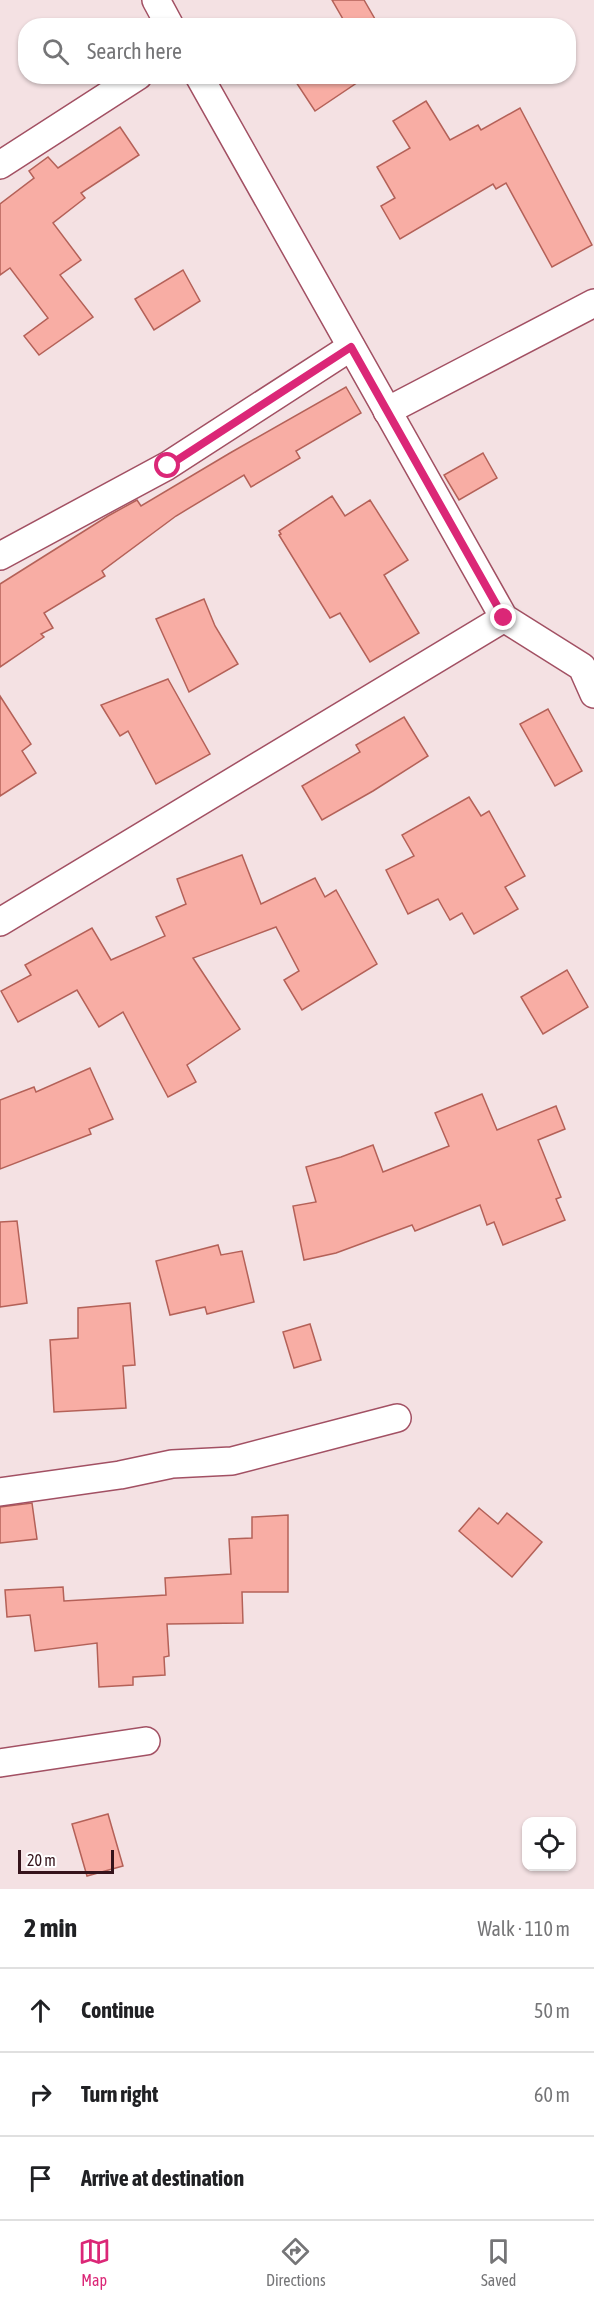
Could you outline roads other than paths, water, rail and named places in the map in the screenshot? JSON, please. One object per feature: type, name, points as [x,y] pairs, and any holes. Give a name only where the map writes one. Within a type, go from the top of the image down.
[{"type":"street","points":[[156,0],[166,18]]},
{"type":"street","points":[[0,165],[126,84]]},
{"type":"street","points":[[203,84],[504,618],[582,667],[594,694]]},
{"type":"street","points":[[387,411],[594,303]]},
{"type":"street","points":[[0,556],[168,466],[351,347]]},
{"type":"street","points":[[0,922],[504,618]]},
{"type":"street","points":[[0,1492],[120,1475],[172,1464],[232,1461],[396,1418]]},
{"type":"street","points":[[0,1763],[146,1741]]}]
